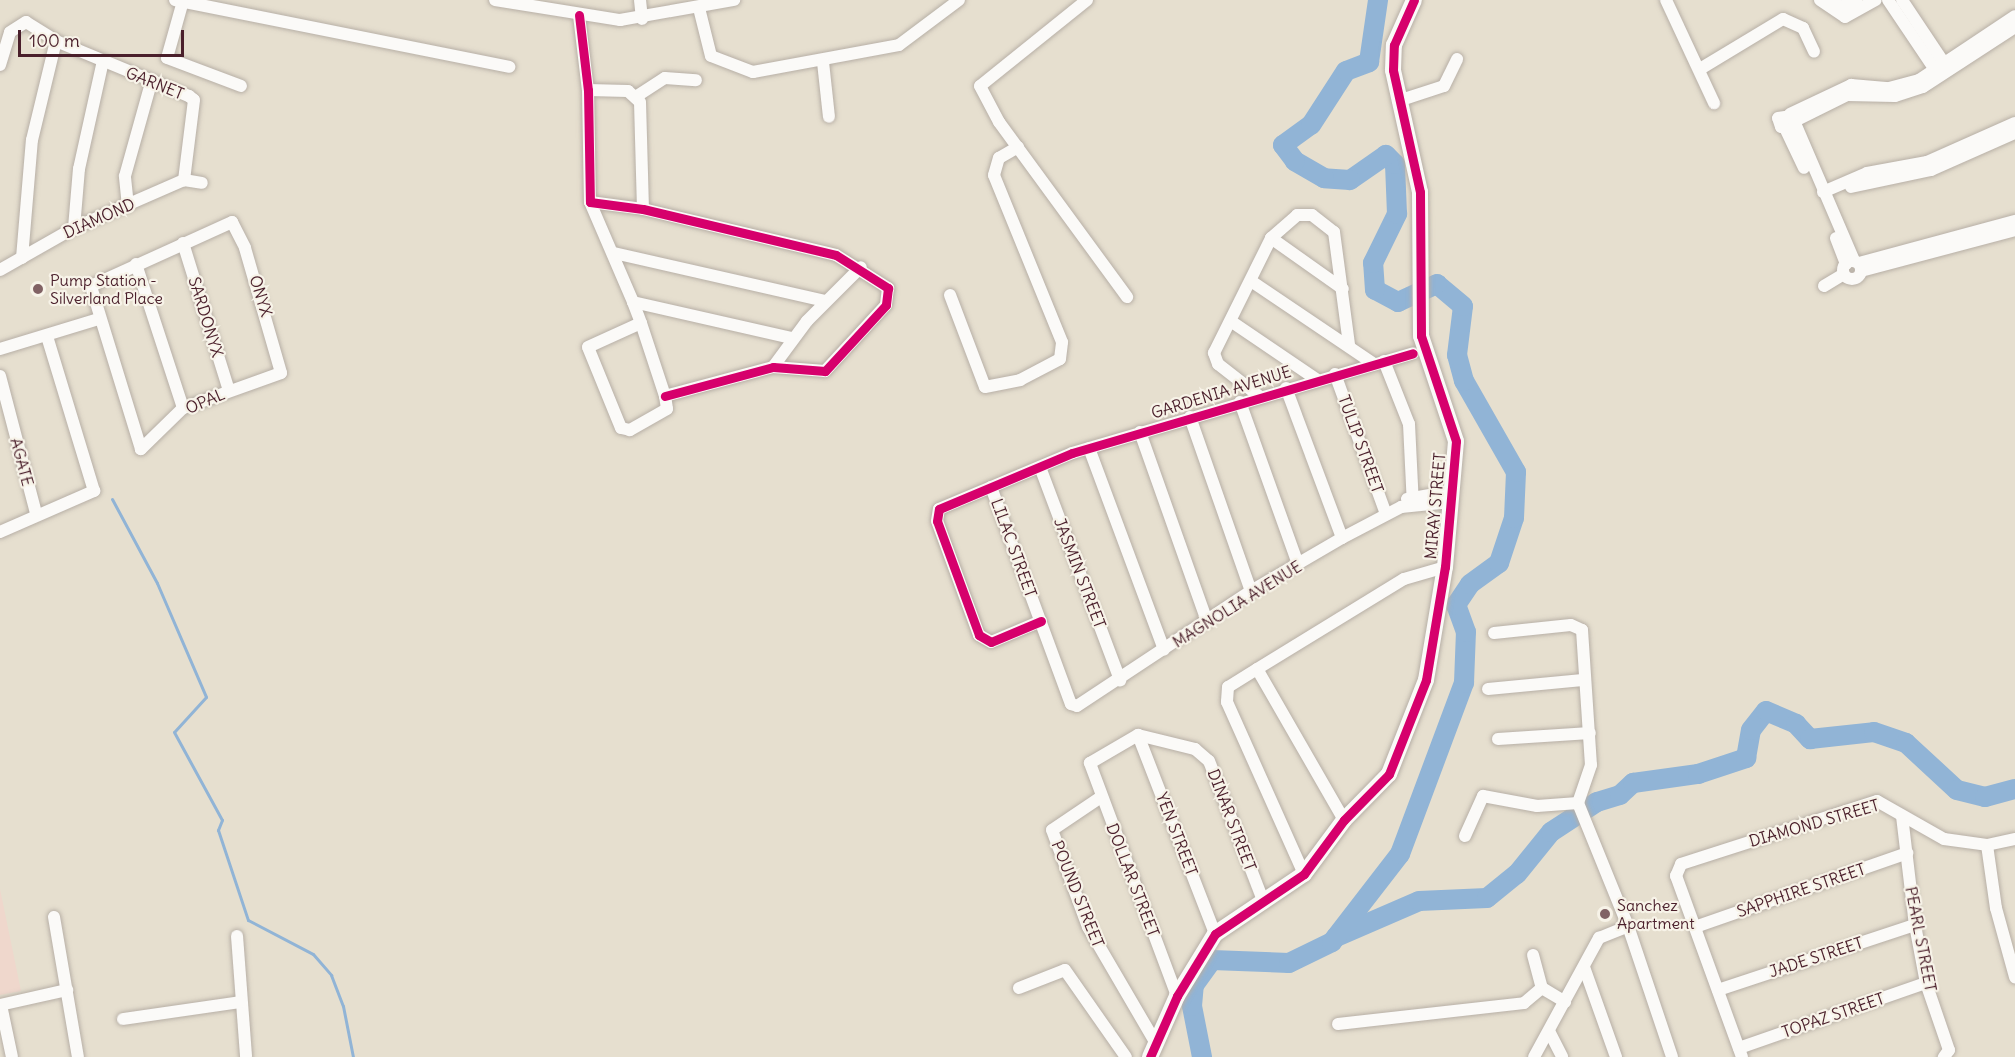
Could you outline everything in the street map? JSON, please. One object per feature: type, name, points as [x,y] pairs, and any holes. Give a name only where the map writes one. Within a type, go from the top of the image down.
[{"type":"street","points":[[495,0],[550,5],[579,15],[642,18],[734,0]]},
{"type":"street","points":[[640,0],[642,18]]},
{"type":"street","points":[[699,8],[717,62],[737,63],[753,72],[799,60],[823,62],[899,45],[959,0]]},
{"type":"street","points":[[1087,0],[980,86],[1018,147],[1127,297]]},
{"type":"street","name":"MIRAY STREET","points":[[1215,934],[1304,874],[1344,820],[1401,754],[1426,680],[1445,567],[1451,496],[1453,424],[1423,347],[1420,304],[1420,192],[1398,101],[1394,45],[1414,0]]},
{"type":"street","points":[[1666,0],[1714,103]]},
{"type":"street","points":[[1820,0],[1845,17],[1876,0]]},
{"type":"street","points":[[1832,0],[1840,7],[1857,0]]},
{"type":"street","points":[[1888,0],[1902,8],[1942,70]]},
{"type":"street","points":[[241,86],[166,58],[179,1],[508,67]]},
{"type":"street","points":[[579,15],[588,90],[590,201],[614,253],[641,323],[665,396],[667,409],[637,430],[621,428],[588,347],[641,323]]},
{"type":"street","points":[[1942,70],[2015,16]]},
{"type":"street","points":[[1700,69],[1783,19],[1803,28],[1814,51]]},
{"type":"street","name":"GARNET","points":[[0,65],[18,23],[26,22],[56,41],[194,100],[184,180]]},
{"type":"street","points":[[1853,267],[1790,122],[1815,105],[1846,91],[1889,92],[1942,70],[2015,27]]},
{"type":"street","points":[[22,258],[32,140],[56,41]]},
{"type":"street","points":[[1398,101],[1444,86],[1457,59]]},
{"type":"street","points":[[74,228],[79,169],[104,61]]},
{"type":"street","points":[[823,62],[828,117]]},
{"type":"street","points":[[588,90],[637,96],[665,78],[696,80]]},
{"type":"street","points":[[128,206],[126,176],[151,82]]},
{"type":"street","points":[[637,96],[643,208]]},
{"type":"street","points":[[1824,195],[1853,182],[1929,166],[2015,123]]},
{"type":"street","points":[[1967,148],[2015,133]]},
{"type":"street","points":[[950,295],[985,387],[1020,380],[1060,359],[1062,342],[994,175],[999,158],[1018,147]]},
{"type":"street","points":[[1808,166],[1824,195],[1853,267]]},
{"type":"street","points":[[184,180],[202,183]]},
{"type":"street","name":"DIAMOND","points":[[0,270],[74,228],[184,180]]},
{"type":"street","points":[[590,201],[643,208],[836,255],[861,267],[888,288],[886,305],[825,371],[773,367],[665,396]]},
{"type":"street","points":[[1259,396],[1215,359],[1271,238],[1297,215],[1312,215],[1334,232],[1349,345]]},
{"type":"street","name":"ONYX","points":[[183,243],[232,222],[245,248],[281,373]]},
{"type":"street","points":[[1824,286],[1853,267],[2013,226]]},
{"type":"street","points":[[1271,238],[1343,289]]},
{"type":"street","points":[[0,349],[99,319],[91,286],[183,243]]},
{"type":"street","name":"SARDONYX","points":[[183,243],[230,391]]},
{"type":"street","points":[[614,253],[826,301]]},
{"type":"street","points":[[136,264],[183,408]]},
{"type":"street","points":[[773,367],[792,338],[861,267]]},
{"type":"street","points":[[1251,281],[1379,363],[1408,424],[1408,502]]},
{"type":"street","points":[[633,302],[792,338]]},
{"type":"street","name":"OPAL","points":[[99,319],[141,449],[183,408],[281,373]]},
{"type":"street","points":[[1232,322],[1316,379]]},
{"type":"street","points":[[0,532],[36,513],[94,491],[47,336]]},
{"type":"street","name":"GARDENIA AVENUE","points":[[1041,621],[991,642],[979,635],[937,521],[939,509],[1089,448],[1316,379],[1413,353]]},
{"type":"street","name":"TULIP STREET","points":[[1335,374],[1386,514]]},
{"type":"street","name":"AGATE","points":[[0,376],[36,513]]},
{"type":"street","points":[[1286,388],[1342,538]]},
{"type":"street","points":[[1240,402],[1298,564]]},
{"type":"street","points":[[1190,417],[1251,591]]},
{"type":"street","points":[[1140,432],[1207,621]]},
{"type":"street","points":[[1089,448],[1164,650]]},
{"type":"street","name":"JASMIN STREET","points":[[1040,467],[1119,680]]},
{"type":"street","name":"LILAC STREET","points":[[991,487],[1071,704],[1077,706]]},
{"type":"street","name":"MAGNOLIA AVENUE","points":[[1077,706],[1251,591],[1342,538],[1408,502],[1451,496]]},
{"type":"street","points":[[1304,874],[1227,702],[1228,687],[1404,579],[1445,567]]},
{"type":"street","points":[[1494,633],[1578,626],[1590,733],[1590,772],[1582,810],[1628,926],[1672,1057]]},
{"type":"street","points":[[1257,669],[1344,820]]},
{"type":"street","points":[[1488,689],[1583,680]]},
{"type":"street","points":[[1498,739],[1590,733]]},
{"type":"street","name":"DOLLAR STREET","points":[[1138,735],[1090,763],[1177,996]]},
{"type":"street","name":"DINAR STREET","points":[[1138,735],[1195,748],[1209,761],[1264,903]]},
{"type":"street","name":"YEN STREET","points":[[1138,735],[1215,934]]},
{"type":"street","points":[[1465,836],[1483,796],[1537,806],[1582,810]]},
{"type":"street","name":"POUND STREET","points":[[1101,797],[1052,830],[1088,927],[1154,1040]]},
{"type":"street","name":"DIAMOND STREET","points":[[1695,927],[1677,868],[1877,801],[1944,839],[1988,845],[2015,839]]},
{"type":"street","name":"PEARL STREET","points":[[1902,816],[1915,925],[1926,983],[1949,1050],[1944,1057]]},
{"type":"street","points":[[1988,845],[1996,908],[2015,977]]},
{"type":"street","name":"SAPPHIRE STREET","points":[[1695,927],[1906,853]]},
{"type":"street","points":[[54,917],[78,1057]]},
{"type":"street","name":"JADE STREET","points":[[1718,990],[1915,925]]},
{"type":"street","points":[[1534,1057],[1605,932],[1628,926]]},
{"type":"street","points":[[1695,927],[1740,1052]]},
{"type":"street","points":[[1150,1057],[1154,1040],[1177,996],[1215,934]]},
{"type":"street","points":[[237,936],[246,1057]]},
{"type":"street","points":[[1533,955],[1542,988],[1565,1002]]},
{"type":"street","points":[[1584,967],[1616,1057]]},
{"type":"street","points":[[1019,988],[1065,970],[1126,1057]]},
{"type":"street","name":"TOPAZ STREET","points":[[1740,1052],[1926,983]]},
{"type":"street","points":[[1338,1024],[1524,1003],[1542,988]]},
{"type":"street","points":[[12,1057],[0,1005],[67,990]]},
{"type":"street","points":[[123,1019],[241,1002]]},
{"type":"street","points":[[1549,1031],[1562,1057]]},
{"type":"shaded area","points":[[0,889],[21,991],[0,995]]},
{"type":"waterway","points":[[1202,1057],[1192,1006],[1194,985],[1212,960],[1289,963],[1332,942],[1400,854],[1464,683],[1466,632],[1456,605],[1470,584],[1499,563],[1514,518],[1516,472],[1464,381],[1457,355],[1463,306],[1437,284],[1398,302],[1375,290],[1373,263],[1397,214],[1395,164],[1386,155],[1350,180],[1324,178],[1295,161],[1283,145],[1311,125],[1346,71],[1369,62],[1378,0]]},
{"type":"waterway","points":[[112,499],[157,583],[206,697],[174,732],[222,820],[218,830],[248,920],[313,954],[331,975],[343,1006],[353,1057]]},
{"type":"waterway","points":[[1336,937],[1419,901],[1487,898],[1517,874],[1551,832],[1597,802],[1620,795],[1633,783],[1698,774],[1746,758],[1751,730],[1766,711],[1796,724],[1810,739],[1874,732],[1906,743],[1957,790],[1985,797],[2015,789]]},
{"type":"cycle path","points":[[1150,1057],[1177,996],[1215,934],[1304,874],[1344,820],[1389,774],[1426,680],[1445,567],[1456,441],[1421,336],[1420,192],[1393,70],[1394,45],[1414,0]]},
{"type":"cycle path","points":[[579,15],[588,90],[590,202],[643,209],[836,255],[888,288],[886,305],[825,371],[773,367],[665,396]]},
{"type":"cycle path","points":[[1041,621],[991,642],[979,635],[937,521],[939,509],[1072,453],[1413,353]]},
{"type":"place","name":"Pump Station - Silverland Place","points":[[38,289]]},
{"type":"place","name":"Sanchez Apartment","points":[[1605,914]]}]
